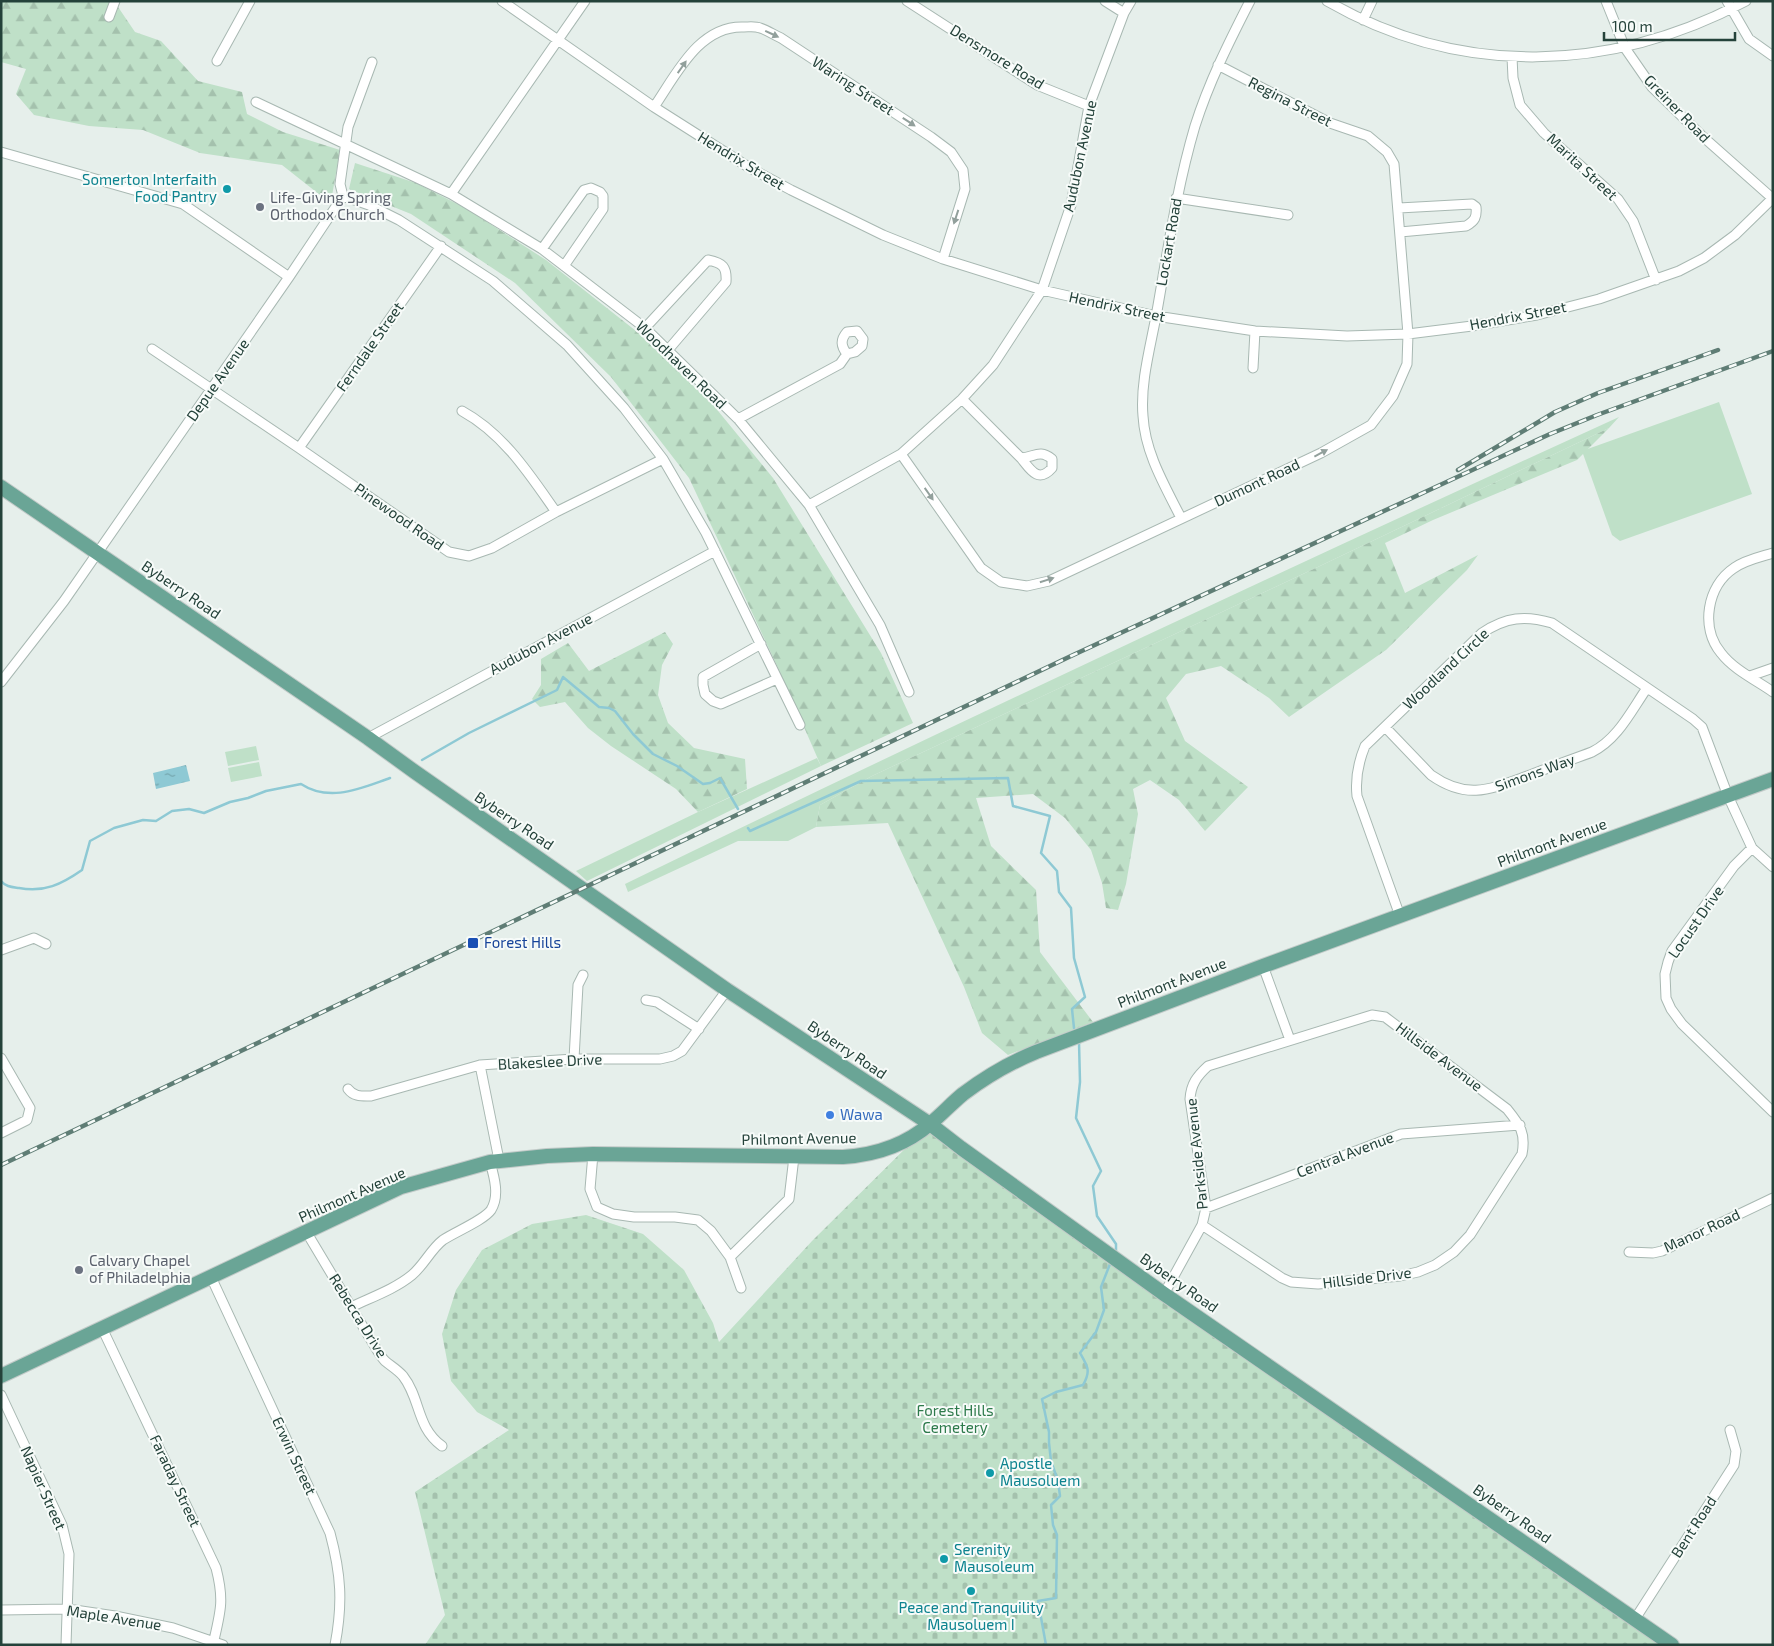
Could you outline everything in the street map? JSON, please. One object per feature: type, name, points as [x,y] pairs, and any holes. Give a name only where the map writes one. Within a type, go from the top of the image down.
[{"type":"main road","name":"Byberry Road","points":[[1,487],[368,738],[727,990],[930,1124],[1164,1294],[1672,1645]]},
{"type":"main road","name":"Philmont Avenue","points":[[1,1376],[401,1187],[494,1161],[593,1154],[843,1157],[868,1154],[906,1141],[930,1124],[962,1095],[1008,1063],[1263,966],[1773,779]]},
{"type":"street","points":[[109,16],[115,1]]},
{"type":"street","points":[[217,61],[250,1]]},
{"type":"street","name":"Hendrix Street","points":[[502,1],[654,107],[750,168],[883,235],[943,259],[1042,290],[1156,316],[1255,331],[1346,336],[1408,334],[1472,326],[1537,314],[1599,299],[1680,271],[1704,258],[1735,235],[1772,198]]},
{"type":"street","points":[[451,194],[585,1]]},
{"type":"street","name":"Densmore Road","points":[[907,1],[1038,85],[1089,106]]},
{"type":"street","points":[[1105,1],[1124,14]]},
{"type":"street","name":"Audubon Avenue","points":[[809,505],[901,454],[962,399],[994,365],[1042,290],[1071,205],[1089,106],[1124,14],[1131,1]]},
{"type":"street","name":"Lockart Road","points":[[1182,518],[1158,471],[1146,440],[1143,416],[1145,378],[1176,198],[1196,125],[1218,65],[1250,1]]},
{"type":"street","points":[[1327,1],[1363,20],[1434,45],[1474,53],[1554,57],[1625,48],[1680,32],[1729,5],[1746,1]]},
{"type":"street","points":[[1363,20],[1372,1]]},
{"type":"street","name":"Greiner Road","points":[[1606,1],[1625,48],[1652,87],[1666,102],[1772,198]]},
{"type":"street","points":[[1729,5],[1749,39],[1773,56]]},
{"type":"street","name":"Waring Street","points":[[654,107],[700,43],[716,33],[734,26],[758,27],[781,38],[951,152],[963,170],[966,189],[943,259]]},
{"type":"street","name":"Marita Street","points":[[1512,56],[1512,78],[1520,105],[1544,133],[1618,199],[1633,221],[1656,280]]},
{"type":"street","points":[[372,62],[348,127],[340,184],[343,196],[369,205],[399,220],[493,281],[567,345],[624,408],[663,460],[706,533],[800,725]]},
{"type":"street","name":"Regina Street","points":[[1218,65],[1330,123],[1365,135]]},
{"type":"street","points":[[256,102],[346,146]]},
{"type":"street","name":"Dumont Road","points":[[901,454],[981,568],[1001,582],[1027,586],[1049,581],[1321,453],[1371,425],[1393,396],[1403,376],[1407,364],[1408,334],[1394,164],[1387,152],[1365,135]]},
{"type":"street","name":"Woodhaven Road","points":[[346,146],[451,194],[542,249],[645,328],[668,350],[738,419],[809,505],[880,625],[909,692]]},
{"type":"street","points":[[1,152],[183,204],[289,278]]},
{"type":"street","points":[[542,249],[584,190],[591,188],[600,192],[603,196],[603,209],[564,266]]},
{"type":"street","name":"Depue Avenue","points":[[1,682],[64,601],[98,553],[289,278],[343,196]]},
{"type":"street","points":[[1176,198],[1288,215]]},
{"type":"street","points":[[1398,208],[1472,204],[1476,207],[1477,215],[1473,222],[1466,226],[1400,232]]},
{"type":"street","name":"Ferndale Street","points":[[299,448],[441,246]]},
{"type":"street","points":[[645,328],[708,260],[716,261],[723,266],[726,272],[726,282],[668,350]]},
{"type":"street","points":[[1253,368],[1255,331]]},
{"type":"street","name":"Pinewood Road","points":[[152,349],[212,388],[449,552],[469,556],[492,548],[556,512],[663,460]]},
{"type":"street","points":[[738,419],[840,364],[847,354]]},
{"type":"street","points":[[962,399],[1021,458]]},
{"type":"street","points":[[462,411],[473,417],[492,433],[519,459],[556,512]]},
{"type":"street","name":"Audubon Avenue","points":[[368,738],[715,551]]},
{"type":"street","points":[[1773,553],[1744,562],[1726,574],[1712,595],[1708,616],[1710,628],[1719,652],[1727,660],[1773,692]]},
{"type":"street","name":"Woodland Circle","points":[[1400,916],[1357,796],[1355,784],[1358,765],[1365,746],[1482,633],[1496,624],[1510,619],[1532,618],[1552,623],[1702,727],[1728,796],[1752,848]]},
{"type":"street","points":[[760,644],[703,677],[704,694],[721,704],[777,679]]},
{"type":"street","points":[[1750,676],[1773,668]]},
{"type":"street","name":"Simons Way","points":[[1385,727],[1438,780],[1469,790],[1490,789],[1601,748],[1617,732],[1647,688]]},
{"type":"street","points":[[1752,848],[1773,867]]},
{"type":"street","name":"Locust Drive","points":[[1752,848],[1734,866],[1672,951],[1665,974],[1664,987],[1671,1009],[1682,1024],[1773,1112]]},
{"type":"street","points":[[1,950],[34,938],[46,944]]},
{"type":"street","points":[[1263,966],[1290,1040]]},
{"type":"street","points":[[574,1059],[578,985],[583,975]]},
{"type":"street","name":"Blakeslee Drive","points":[[348,1089],[351,1093],[360,1096],[371,1096],[480,1065],[574,1059],[660,1059],[673,1056],[682,1051],[727,990]]},
{"type":"street","points":[[646,1000],[658,1002],[699,1029]]},
{"type":"street","name":"Hillside Avenue","points":[[1290,1040],[1372,1015],[1385,1017],[1507,1109],[1520,1125]]},
{"type":"street","name":"Parkside Avenue","points":[[1164,1294],[1202,1225],[1206,1208],[1190,1099],[1196,1076],[1208,1066],[1290,1040]]},
{"type":"street","points":[[1,1058],[30,1108],[27,1120],[1,1133]]},
{"type":"street","points":[[352,1307],[393,1287],[412,1274],[441,1242],[482,1218],[490,1211],[495,1200],[494,1161],[480,1065]]},
{"type":"street","name":"Central Avenue","points":[[1206,1208],[1401,1134],[1520,1125]]},
{"type":"street","name":"Hillside Drive","points":[[1202,1225],[1282,1278],[1300,1284],[1380,1279],[1418,1272],[1434,1265],[1454,1252],[1470,1235],[1522,1154],[1524,1146],[1520,1125]]},
{"type":"street","points":[[593,1154],[590,1189],[597,1207],[613,1214],[698,1220],[711,1231],[730,1257],[742,1288]]},
{"type":"street","points":[[730,1257],[789,1199],[794,1157]]},
{"type":"street","name":"Manor Road","points":[[1629,1252],[1653,1253],[1662,1251],[1773,1198]]},
{"type":"street","name":"Rebecca Drive","points":[[307,1233],[374,1346],[385,1361],[402,1375],[409,1386],[426,1432],[442,1446]]},
{"type":"street","name":"Erwin Street","points":[[211,1277],[330,1533],[338,1562],[341,1593],[340,1622],[335,1645]]},
{"type":"street","name":"Faraday Street","points":[[102,1328],[216,1568],[222,1589],[221,1609],[214,1640]]},
{"type":"street","name":"Napier Street","points":[[1,1396],[62,1525],[69,1554],[66,1645]]},
{"type":"street","name":"Bent Road","points":[[1635,1619],[1734,1465],[1736,1451],[1730,1430]]},
{"type":"street","name":"Maple Avenue","points":[[1,1610],[68,1609],[146,1621],[214,1640],[223,1645]]},
{"type":"green space","points":[[1,1],[114,1],[135,32],[161,41],[198,81],[242,92],[247,114],[283,132],[340,150],[332,196],[320,195],[282,165],[200,153],[143,130],[89,126],[34,115],[16,94],[26,69],[1,62]]},
{"type":"green space","points":[[355,163],[416,183],[467,209],[546,260],[636,331],[714,406],[773,478],[881,653],[913,723],[821,766],[779,670],[689,478],[611,377],[515,283],[411,214],[349,189]]},
{"type":"green space","points":[[1719,402],[1752,494],[1620,541],[1612,535],[1582,451]]},
{"type":"green space","points":[[1619,417],[1609,428],[872,776],[820,805],[816,827],[788,841],[738,841],[628,892],[625,884],[872,765]]},
{"type":"green space","points":[[1609,428],[1577,460],[1433,520],[1385,543],[1405,593],[1478,555],[1467,570],[1386,650],[1289,717],[1269,698],[1221,666],[1186,674],[1166,698],[1185,741],[1248,787],[1205,831],[1179,800],[1150,780],[1133,789],[1138,814],[1126,884],[1118,910],[1106,908],[1102,883],[1091,850],[1065,818],[1033,794],[976,798],[991,846],[1036,890],[1040,952],[1093,1022],[1008,1055],[982,1033],[964,987],[888,823],[816,827],[820,805],[872,776]]},
{"type":"green space","points":[[665,632],[673,644],[662,665],[658,695],[668,723],[694,748],[745,759],[747,789],[698,812],[676,789],[611,746],[588,728],[565,702],[540,707],[532,699],[541,685],[541,659],[568,643],[589,671]]},
{"type":"green space","points":[[256,746],[259,760],[228,766],[225,752]]},
{"type":"green space","points":[[817,758],[821,766],[587,881],[576,871],[698,812]]},
{"type":"green space","points":[[259,762],[262,776],[231,782],[228,768]]},
{"type":"green space","name":"Forest Hills Cemetery","points":[[930,1124],[1670,1645],[425,1645],[445,1615],[415,1492],[509,1430],[477,1412],[451,1381],[442,1334],[456,1290],[482,1250],[532,1224],[586,1215],[643,1234],[684,1270],[713,1323],[719,1342],[812,1241]]},
{"type":"water","points":[[186,765],[190,781],[156,789],[153,773]]},
{"type":"waterway","points":[[422,760],[469,733],[557,690],[563,677],[599,707],[615,711],[633,734],[653,754],[677,766],[703,784],[720,778],[738,809]]},
{"type":"waterway","points":[[1,881],[9,886],[28,889],[45,888],[60,883],[82,870],[90,841],[114,828],[143,820],[156,821],[172,811],[189,809],[204,813],[230,802],[266,791],[301,784],[312,790],[334,793],[346,792],[390,778]]},
{"type":"waterway","points":[[748,828],[750,831],[861,781],[1008,778],[1013,806],[1050,816],[1041,853],[1057,871],[1059,892],[1071,908],[1074,958],[1085,997],[1072,1009],[1074,1028]]},
{"type":"waterway","points":[[1079,1042],[1080,1082],[1076,1118],[1101,1171],[1093,1186],[1097,1216],[1116,1244],[1116,1251]]},
{"type":"waterway","points":[[1046,1645],[1038,1601],[1056,1598],[1057,1535],[1053,1525],[1051,1505],[1060,1496],[1058,1481],[1051,1461],[1049,1432],[1042,1399],[1056,1392],[1083,1385],[1088,1369],[1080,1353],[1096,1332],[1104,1310],[1101,1287],[1110,1264]]},
{"type":"railway","points":[[1458,470],[1555,412],[1598,393],[1718,350]]},
{"type":"railway","points":[[1,1165],[1071,656],[1550,434],[1773,351]]},
{"type":"place","name":"Somerton Interfaith Food Pantry","points":[[227,189]]},
{"type":"place","name":"Life-Giving Spring Orthodox Church","points":[[260,207]]},
{"type":"place","name":"Forest Hills","points":[[473,943]]},
{"type":"place","name":"Wawa","points":[[830,1115]]},
{"type":"place","name":"Calvary Chapel of Philadelphia","points":[[79,1270]]},
{"type":"place","name":"Apostle Mausoluem","points":[[990,1473]]},
{"type":"place","name":"Serenity Mausoleum","points":[[944,1559]]},
{"type":"place","name":"Peace and Tranquility Mausoluem I","points":[[971,1591]]}]
